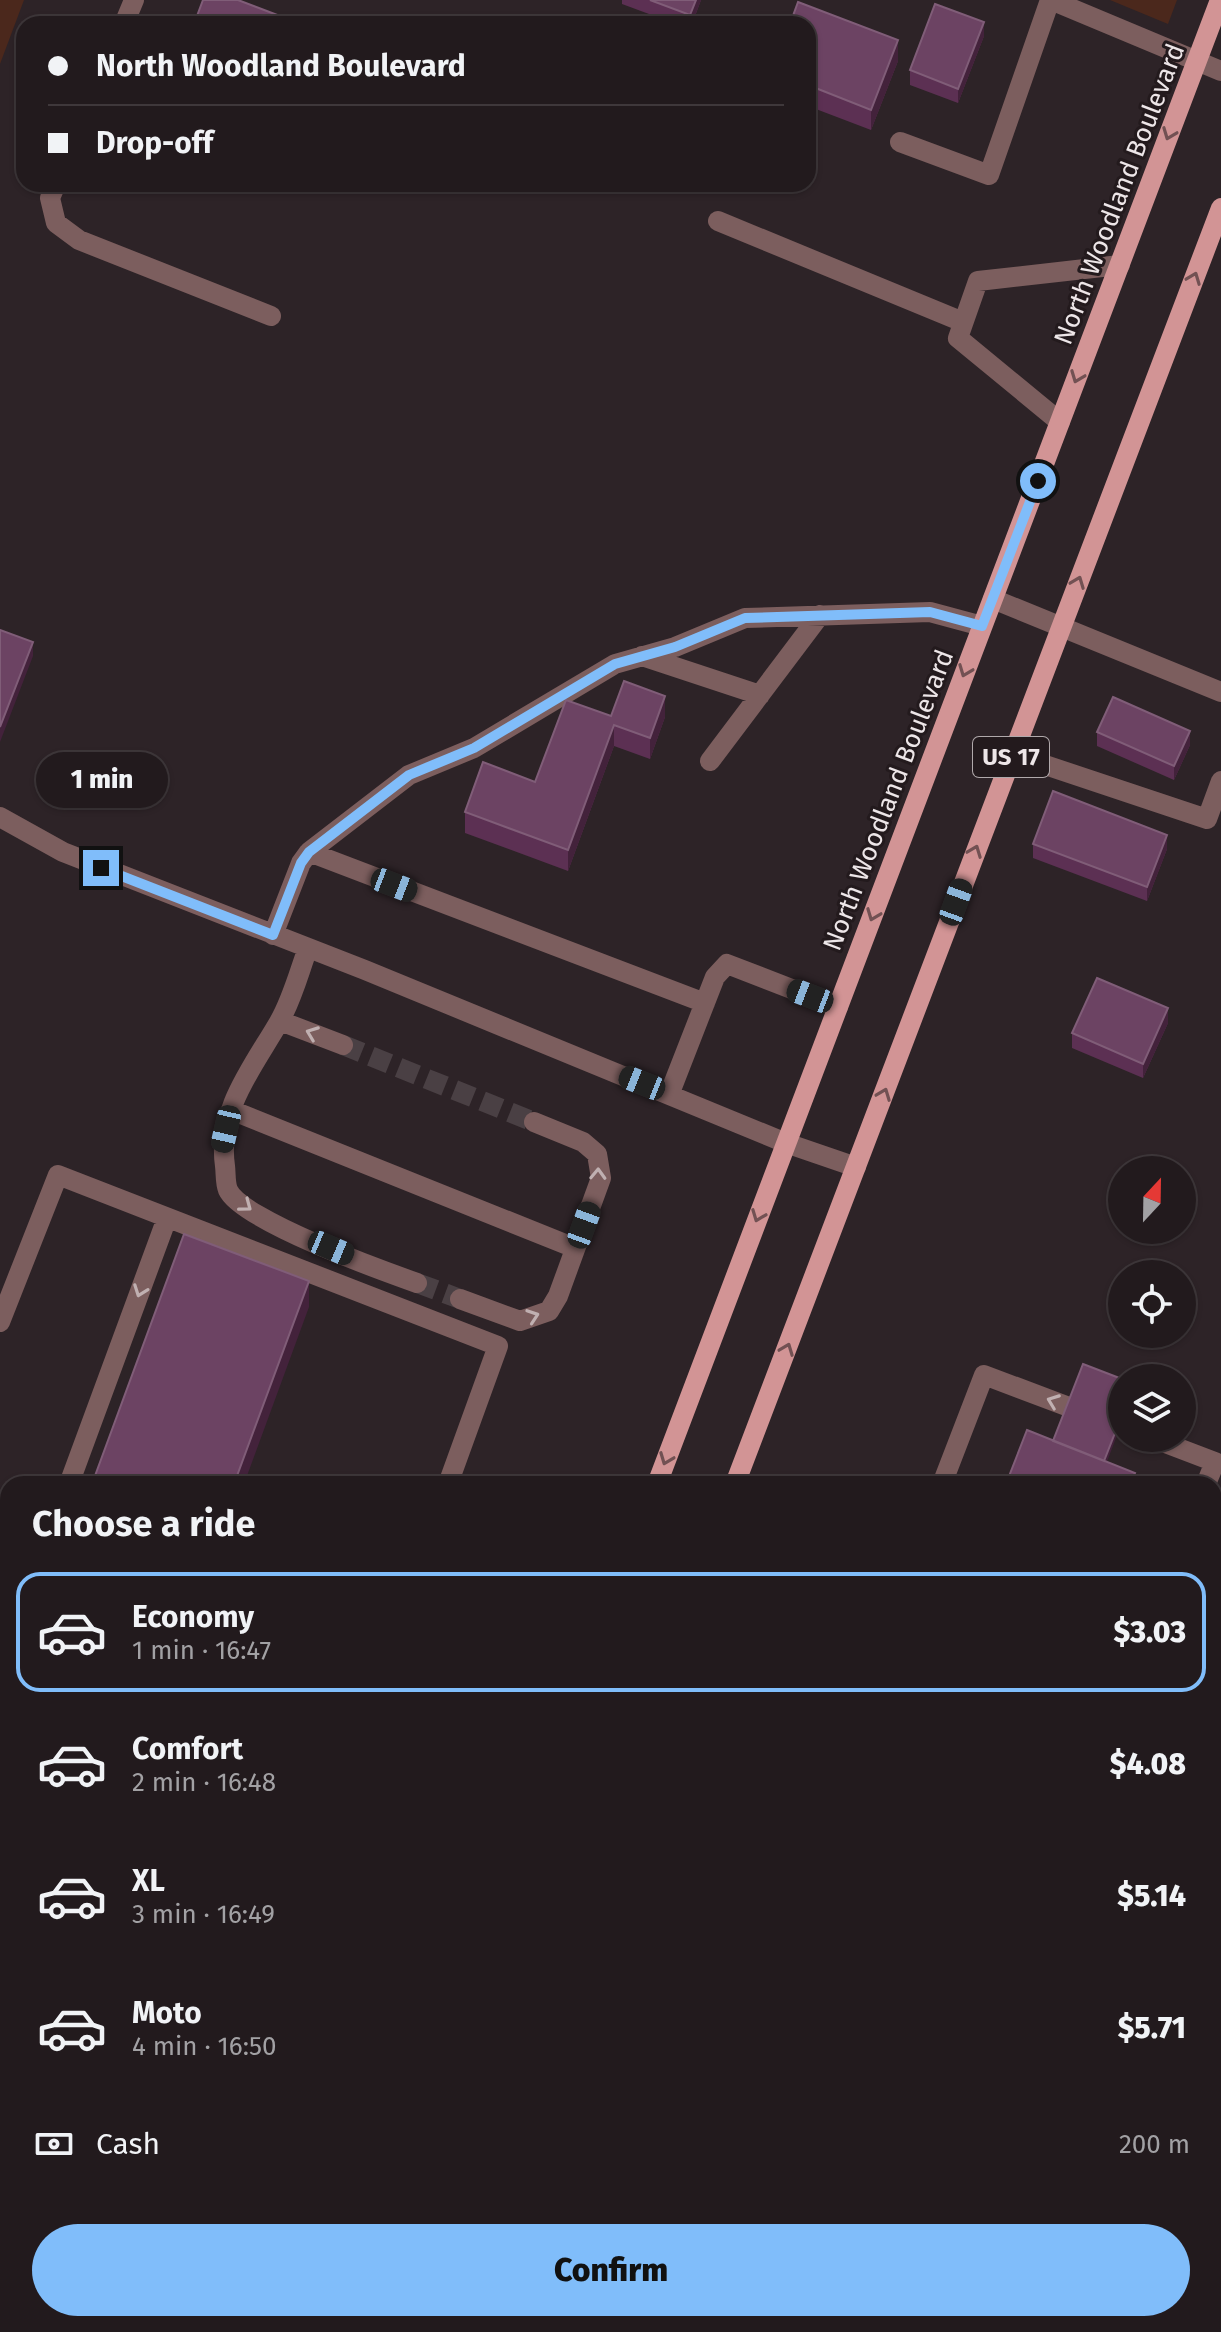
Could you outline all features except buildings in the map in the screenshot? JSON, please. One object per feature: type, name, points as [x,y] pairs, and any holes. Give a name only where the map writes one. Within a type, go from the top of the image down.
[{"type":"main road","name":"North Woodland Boulevard","points":[[660,1476],[1220,0]]},
{"type":"main road","name":"US 17","points":[[738,1476],[1221,208]]},
{"type":"street","points":[[900,142],[989,175],[1050,0],[1221,71]]},
{"type":"street","points":[[53,192],[50,198],[56,223],[79,240],[271,316]]},
{"type":"street","points":[[718,221],[963,322]]},
{"type":"street","points":[[1060,422],[958,338],[978,281],[1120,265]]},
{"type":"street","points":[[993,599],[1221,692]]},
{"type":"street","points":[[273,935],[301,863],[309,852],[409,775],[474,748],[615,664],[675,647],[745,618],[930,612],[982,626]]},
{"type":"street","points":[[710,761],[820,615]]},
{"type":"street","points":[[642,656],[760,695]]},
{"type":"street","points":[[1012,754],[1207,819],[1221,781]]},
{"type":"street","points":[[0,817],[63,852],[308,948],[786,1143],[856,1167]]},
{"type":"street","points":[[309,852],[705,1003]]},
{"type":"street","points":[[308,948],[280,1021],[248,1070],[231,1110],[222,1147],[228,1191],[245,1207],[276,1225],[417,1283]]},
{"type":"street","points":[[669,1095],[715,977],[727,964],[838,1007]]},
{"type":"street","points":[[280,1021],[343,1045]]},
{"type":"street","points":[[231,1110],[575,1248]]},
{"type":"street","points":[[460,1299],[520,1321],[549,1311],[558,1296],[601,1178],[597,1154],[583,1142],[534,1122]]},
{"type":"street","points":[[0,1322],[58,1175],[498,1346],[451,1476]]},
{"type":"street","points":[[72,1476],[167,1218]]},
{"type":"street","points":[[945,1476],[984,1375],[1108,1422]]},
{"type":"street","points":[[1189,1452],[1215,1462],[1209,1476]]},
{"type":"shaded area","points":[[0,0],[24,0],[16,16],[0,64]]},
{"type":"shaded area","points":[[1110,0],[1177,0],[1168,24]]},
{"type":"tunnel","points":[[343,1045],[534,1122]]},
{"type":"tunnel","points":[[417,1283],[460,1299]]},
{"type":"route","points":[[101,868],[273,935],[301,863],[309,852],[409,775],[474,748],[615,664],[675,647],[745,618],[930,612],[982,626],[1038,481]]}]
